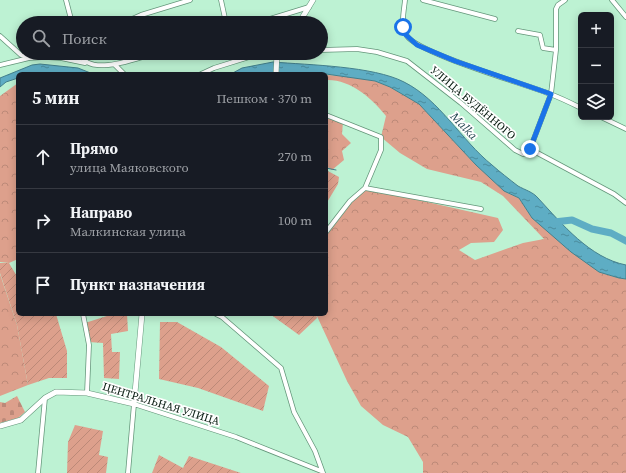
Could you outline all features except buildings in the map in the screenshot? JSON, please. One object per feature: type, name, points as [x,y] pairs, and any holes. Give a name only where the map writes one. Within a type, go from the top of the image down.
[{"type":"street","points":[[66,0],[70,16]]},
{"type":"street","points":[[139,16],[190,0]]},
{"type":"street","points":[[221,0],[224,16]]},
{"type":"street","points":[[303,16],[313,0]]},
{"type":"street","points":[[405,0],[403,27],[406,35],[417,45],[455,61],[551,94],[578,107]]},
{"type":"street","points":[[423,0],[496,19]]},
{"type":"street","points":[[530,149],[551,94],[556,50],[556,9],[565,0]]},
{"type":"street","points":[[612,0],[626,17]]},
{"type":"street","points":[[280,16],[309,7]]},
{"type":"street","points":[[518,31],[540,35],[543,48],[556,50]]},
{"type":"street","points":[[0,36],[16,50]]},
{"type":"street","name":"УЛИЦА БУДЁННОГО","points":[[328,50],[357,49],[377,52],[407,61],[461,103],[515,150],[523,154],[530,149],[614,194],[626,203]]},
{"type":"street","points":[[0,65],[21,60]]},
{"type":"street","points":[[71,60],[91,65],[115,65],[132,60]]},
{"type":"street","points":[[205,72],[240,60]]},
{"type":"street","points":[[276,72],[277,60]]},
{"type":"street","points":[[115,65],[122,72]]},
{"type":"street","points":[[328,116],[381,137],[381,150],[365,188],[350,201],[328,229]]},
{"type":"street","points":[[606,120],[626,129]]},
{"type":"street","points":[[365,188],[481,209]]},
{"type":"street","points":[[83,316],[88,345],[87,393]]},
{"type":"street","points":[[128,473],[142,316]]},
{"type":"street","points":[[220,316],[281,368],[294,412],[315,451],[322,472]]},
{"type":"street","name":"ЦЕНТРАЛЬНАЯ УЛИЦА","points":[[0,426],[21,420],[45,398],[56,392],[87,393],[134,404],[236,437],[322,472]]},
{"type":"street","points":[[38,473],[45,398]]},
{"type":"green space","points":[[328,75],[349,76],[375,81],[390,87],[419,104],[476,165],[508,193],[519,198],[532,218],[599,272],[626,279],[626,473],[423,473],[423,462],[408,437],[383,425],[361,406],[347,381],[317,316],[328,316],[328,229],[350,201],[365,188],[498,218],[503,230],[494,242],[471,243],[459,250],[475,260],[523,243],[544,239],[503,196],[481,182],[427,169],[400,153],[381,137],[386,116],[380,109],[367,96],[352,86],[328,80]]},
{"type":"green space","points":[[16,84],[16,260],[9,263],[0,262],[0,96]]},
{"type":"green space","points":[[328,116],[343,122],[342,134],[351,143],[342,151],[344,160],[332,170],[328,167]]},
{"type":"green space","points":[[328,171],[339,177],[338,184],[328,201]]},
{"type":"green space","points":[[0,263],[9,263],[16,275],[16,316],[57,316],[67,351],[67,378],[49,378],[28,385],[17,325],[0,273]]},
{"type":"green space","points":[[0,274],[17,325],[28,385],[0,396]]},
{"type":"green space","points":[[107,316],[127,316],[128,331],[111,334],[112,352],[120,352],[119,379],[104,378],[103,343],[88,342],[85,323]]},
{"type":"green space","points":[[273,316],[316,316],[317,318],[299,335]]},
{"type":"green space","points":[[160,322],[177,322],[221,347],[269,386],[263,411],[198,388],[159,379]]},
{"type":"green space","points":[[17,396],[25,412],[18,418],[0,423],[0,402],[5,403]]},
{"type":"green space","points":[[75,425],[103,431],[99,455],[108,457],[106,473],[67,473],[68,442]]},
{"type":"green space","points":[[159,455],[183,468],[189,456],[241,473],[152,473]]},
{"type":"water","points":[[273,62],[322,65],[358,69],[391,77],[404,82],[429,99],[481,155],[518,186],[536,196],[578,239],[600,255],[626,265],[626,279],[599,272],[571,252],[532,218],[519,198],[504,191],[476,165],[419,104],[390,87],[375,81],[328,74],[328,72],[235,72],[242,68]]},
{"type":"water","points":[[40,64],[78,68],[88,72],[16,72],[16,79],[6,82],[0,87],[0,78],[32,65]]},
{"type":"waterway","points":[[328,168],[336,170]]},
{"type":"waterway","points":[[554,222],[572,220],[592,229],[611,233],[626,241]]},
{"type":"route","points":[[403,27],[410,41],[417,45],[455,61],[551,94],[530,149]]},
{"type":"water label","name":"Malka","points":[[464,126]]}]
